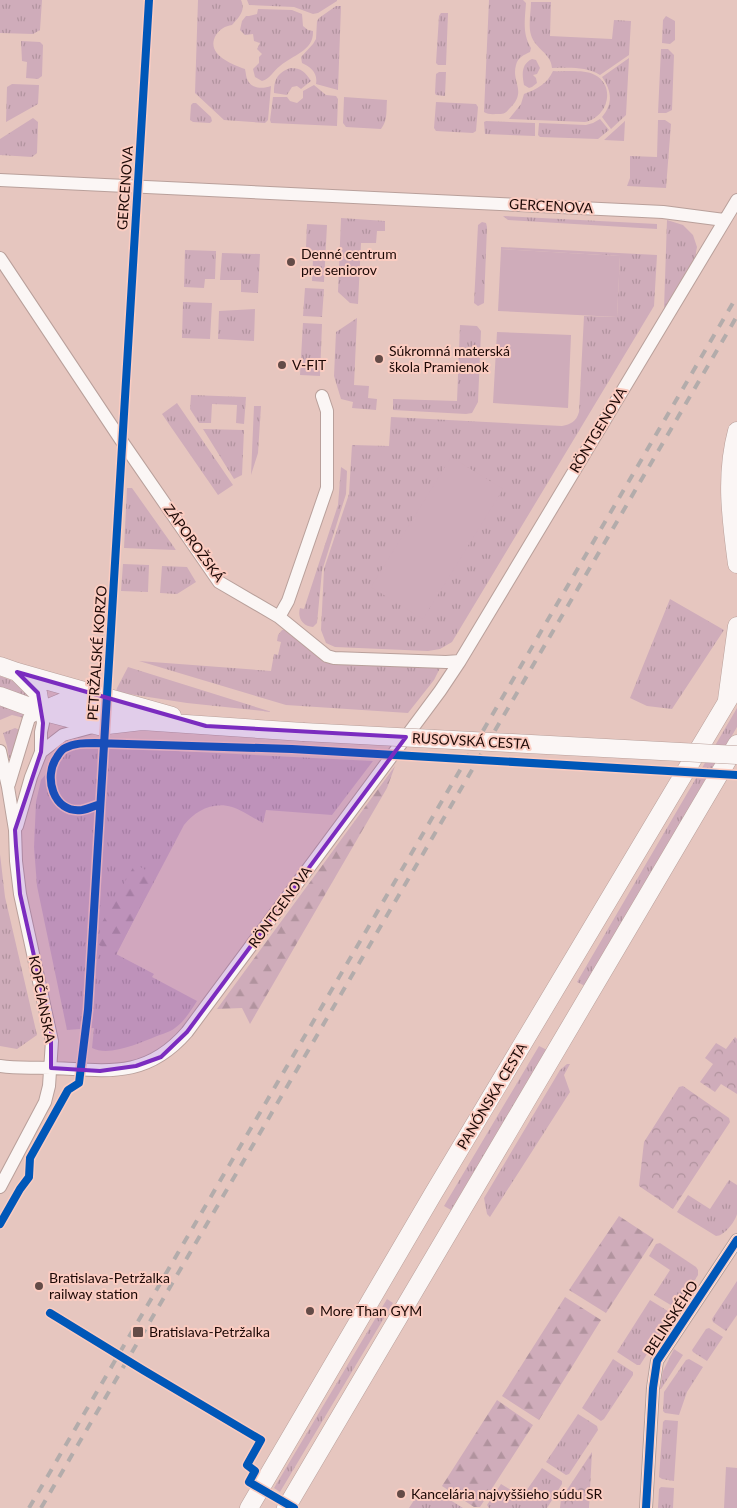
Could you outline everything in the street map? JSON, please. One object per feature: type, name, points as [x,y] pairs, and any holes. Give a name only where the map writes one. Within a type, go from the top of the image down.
[{"type":"main road","points":[[737,430],[731,461],[730,493],[737,564]]},
{"type":"main road","points":[[726,703],[737,626]]},
{"type":"main road","name":"RUSOVSKÁ CESTA","points":[[0,666],[206,726]]},
{"type":"main road","points":[[17,672],[38,693],[41,711],[65,701],[142,721]]},
{"type":"main road","name":"PANÓNSKA CESTA","points":[[249,1508],[428,1202],[737,685]]},
{"type":"main road","name":"RUSOVSKÁ CESTA","points":[[0,696],[41,711],[99,726],[142,721],[303,732],[737,755]]},
{"type":"main road","points":[[286,1508],[737,744]]},
{"type":"street","name":"GERCENOVA","points":[[0,180],[654,212],[724,220]]},
{"type":"street","name":"RÖNTGENOVA","points":[[0,1066],[100,1071],[136,1066],[161,1057],[180,1040],[203,1013],[440,691],[460,661],[737,200]]},
{"type":"street","name":"ZÁPOROŽSKÁ","points":[[0,258],[121,440],[219,582],[279,617]]},
{"type":"street","points":[[322,396],[327,411],[327,488],[288,601],[279,617],[321,653],[334,658],[460,661]]},
{"type":"street","name":"KOPČIANSKA","points":[[8,787],[29,718],[41,711],[43,723],[41,752],[31,776],[15,830]]},
{"type":"street","points":[[41,752],[64,735],[99,726]]},
{"type":"street","name":"KOPČIANSKA","points":[[0,751],[15,830],[20,894],[52,1041],[49,1086],[45,1102],[0,1187]]},
{"type":"street","name":"BELINSKÉHO","points":[[646,1508],[656,1361],[737,1240]]},
{"type":"highlighted area","points":[[17,672],[206,726],[406,737],[187,1032],[161,1057],[136,1066],[100,1071],[51,1068],[51,1031],[20,894],[15,830],[41,752],[43,723],[38,693]]},
{"type":"green space","points":[[0,0],[42,0],[40,30],[33,34],[0,33]]},
{"type":"green space","points":[[198,0],[241,0],[243,7],[241,14],[232,25],[223,28],[216,35],[214,48],[221,57],[245,69],[247,80],[253,86],[265,88],[271,86],[268,120],[265,123],[224,120],[195,93]]},
{"type":"green space","points":[[247,0],[337,1],[318,13],[313,14],[294,7],[249,5]]},
{"type":"green space","points":[[489,0],[523,0],[526,3],[525,32],[531,48],[530,52],[523,55],[516,65],[515,77],[518,92],[515,103],[505,113],[501,114],[484,112]]},
{"type":"green space","points":[[531,2],[551,2],[550,36],[612,39],[614,20],[631,21],[629,55],[600,75],[583,69],[552,68],[549,58],[536,44],[531,35]]},
{"type":"green space","points":[[336,6],[341,6],[338,90],[316,84],[315,74],[308,66],[302,63],[301,57],[316,39],[317,21],[319,18]]},
{"type":"green space","points":[[258,9],[292,10],[302,14],[303,26],[313,31],[310,43],[302,52],[285,62],[267,79],[262,81],[255,77],[253,69],[259,63],[259,57],[262,54],[257,49],[260,43],[254,41],[253,34],[245,35],[240,30],[242,21],[246,16],[257,14]]},
{"type":"green space","points":[[441,13],[448,13],[446,65],[438,65],[436,63],[439,16]]},
{"type":"green space","points":[[666,16],[675,21],[675,40],[670,44],[662,43],[663,20]]},
{"type":"green space","points":[[21,41],[40,42],[43,45],[42,76],[38,79],[26,78],[27,62],[22,61]]},
{"type":"green space","points":[[661,49],[668,49],[674,55],[672,110],[666,113],[658,113]]},
{"type":"green space","points":[[629,58],[626,115],[611,129],[602,117],[608,107],[610,97],[608,87],[602,77]]},
{"type":"green space","points":[[532,59],[536,60],[540,68],[537,74],[533,75],[537,83],[529,88],[524,85],[523,74],[524,67]]},
{"type":"green space","points":[[290,68],[303,71],[311,81],[301,89],[297,86],[292,87],[287,95],[274,93],[277,77]]},
{"type":"green space","points":[[553,71],[585,72],[595,75],[602,80],[606,86],[607,93],[604,108],[593,119],[585,122],[509,119],[521,104],[524,94],[541,86]]},
{"type":"green space","points":[[446,72],[445,96],[436,95],[435,93],[436,74]]},
{"type":"green space","points":[[12,84],[39,85],[38,104],[6,122],[7,87]]},
{"type":"green space","points":[[314,85],[326,95],[336,96],[338,99],[337,126],[271,123],[273,97],[287,97],[290,101],[297,103],[303,98],[303,91]]},
{"type":"green space","points":[[344,97],[387,100],[386,119],[381,129],[346,127],[343,123]]},
{"type":"green space","points":[[436,102],[476,104],[478,107],[476,131],[473,133],[436,131],[434,128]]},
{"type":"green space","points":[[196,103],[211,117],[212,121],[210,123],[193,122],[190,120],[191,105]]},
{"type":"green space","points":[[33,118],[38,122],[37,153],[32,157],[0,155],[0,139]]},
{"type":"green space","points":[[600,119],[609,130],[598,139],[540,137],[538,135],[539,123],[586,125]]},
{"type":"green space","points":[[658,120],[665,120],[671,124],[666,188],[627,186],[630,178],[630,156],[657,157]]},
{"type":"green space","points":[[625,121],[624,141],[604,140]]},
{"type":"green space","points":[[484,122],[535,123],[535,136],[485,134]]},
{"type":"green space","points":[[503,216],[657,224],[657,229],[508,220]]},
{"type":"green space","points":[[341,218],[385,221],[385,231],[377,231],[376,243],[361,243],[358,304],[350,303],[338,292]]},
{"type":"green space","points":[[667,220],[683,225],[693,235],[697,247],[695,258],[664,309]]},
{"type":"green space","points":[[482,222],[486,223],[487,227],[484,303],[478,306],[474,303],[478,225]]},
{"type":"green space","points":[[307,224],[327,225],[324,282],[312,281],[313,259],[306,247]]},
{"type":"green space","points":[[501,247],[657,255],[654,306],[452,642],[440,649],[428,651],[335,647],[326,643],[321,630],[324,569],[349,494],[352,445],[389,446],[391,417],[562,426],[573,422],[578,415],[584,316],[617,317],[620,256],[501,249]]},
{"type":"green space","points":[[501,249],[620,256],[617,317],[498,311]]},
{"type":"green space","points":[[185,250],[216,251],[215,279],[205,279],[204,288],[184,287]]},
{"type":"green space","points":[[222,253],[260,254],[258,293],[241,292],[241,280],[220,280]]},
{"type":"green space","points":[[305,288],[324,289],[322,317],[303,316]]},
{"type":"green space","points":[[183,302],[212,303],[210,339],[182,338]]},
{"type":"green space","points":[[255,309],[254,341],[218,339],[219,311]]},
{"type":"green space","points":[[357,318],[354,385],[369,386],[368,398],[377,399],[376,410],[352,408],[353,402],[341,399],[334,376],[336,332]]},
{"type":"green space","points":[[303,323],[322,324],[320,376],[300,375]]},
{"type":"green space","points":[[460,325],[477,326],[481,331],[478,402],[472,413],[393,410],[393,399],[457,401]]},
{"type":"green space","points":[[497,332],[571,335],[568,408],[493,403]]},
{"type":"green space","points":[[191,395],[246,397],[244,424],[236,423],[237,405],[212,404],[211,423],[199,423],[190,409]]},
{"type":"green space","points":[[177,403],[233,485],[218,495],[162,414]]},
{"type":"green space","points":[[254,406],[261,406],[258,453],[251,475]]},
{"type":"green space","points":[[203,429],[244,430],[242,475],[234,479]]},
{"type":"green space","points":[[451,457],[503,489],[423,619],[371,587]]},
{"type":"green space","points":[[341,467],[347,471],[346,494],[322,571],[317,623],[313,627],[309,627],[300,618],[299,612],[300,608],[304,609],[338,505]]},
{"type":"green space","points":[[127,488],[132,488],[176,550],[124,548]]},
{"type":"green space","points":[[123,564],[149,565],[148,592],[121,591]]},
{"type":"green space","points":[[162,566],[187,567],[196,582],[177,594],[160,593]]},
{"type":"green space","points":[[670,599],[724,630],[672,709],[647,706],[630,698]]},
{"type":"green space","points":[[282,630],[286,630],[323,659],[440,668],[434,680],[408,713],[286,705],[139,661],[271,671],[274,654],[278,655],[281,642],[277,641],[278,635]]},
{"type":"green space","points":[[128,667],[272,712],[187,703],[116,692]]},
{"type":"green space","points":[[0,676],[18,683],[29,697],[0,687]]},
{"type":"green space","points":[[0,705],[25,715],[24,718],[12,715],[0,720]]},
{"type":"green space","points":[[737,708],[737,727],[585,986],[577,982]]},
{"type":"green space","points":[[15,728],[20,730],[12,758],[9,758],[3,733]]},
{"type":"green space","points":[[79,746],[373,761],[332,815],[266,810],[263,823],[236,808],[218,805],[205,808],[188,820],[116,954],[154,974],[152,977],[197,1001],[185,1019],[166,1033],[133,1045],[107,1051],[92,1048],[94,1028],[67,1030],[37,886],[34,847],[36,802],[41,780],[64,752]]},
{"type":"green space","points":[[395,766],[387,788],[250,1024],[242,1008],[217,1009]]},
{"type":"green space","points":[[0,854],[5,897],[37,1035],[17,1049],[0,1046]]},
{"type":"green space","points":[[135,864],[156,876],[116,955],[99,945],[100,926]]},
{"type":"green space","points":[[735,1037],[737,1039],[737,1094],[721,1084],[715,1092],[700,1082],[713,1064],[705,1058],[716,1043],[726,1049]]},
{"type":"green space","points":[[539,1046],[547,1050],[451,1210],[444,1206]]},
{"type":"green space","points":[[567,1064],[570,1064],[564,1075],[570,1092],[490,1217],[487,1214],[484,1198],[560,1070]]},
{"type":"green space","points":[[683,1086],[729,1118],[730,1122],[673,1209],[639,1186],[644,1142],[679,1087]]},
{"type":"green space","points":[[729,1180],[737,1185],[737,1214],[732,1224],[722,1234],[716,1236],[677,1212],[688,1195],[710,1209]]},
{"type":"green space","points":[[619,1216],[654,1239],[606,1313],[569,1290]]},
{"type":"green space","points":[[660,1243],[698,1270],[698,1275],[678,1307],[674,1307],[654,1295],[670,1270],[649,1256],[656,1244]]},
{"type":"green space","points":[[737,1281],[737,1315],[726,1331],[713,1322],[712,1319]]},
{"type":"green space","points":[[565,1297],[601,1320],[539,1420],[502,1396]]},
{"type":"green space","points":[[387,1299],[393,1303],[280,1492],[274,1488]]},
{"type":"green space","points":[[650,1300],[671,1313],[671,1317],[640,1365],[637,1365],[617,1352]]},
{"type":"green space","points":[[709,1328],[723,1337],[707,1361],[692,1350],[706,1329]]},
{"type":"green space","points":[[674,1349],[683,1355],[660,1389],[663,1371]]},
{"type":"green space","points":[[613,1359],[633,1372],[633,1375],[601,1421],[582,1408]]},
{"type":"green space","points":[[689,1359],[703,1367],[687,1392],[679,1415],[665,1413],[663,1411],[664,1392],[686,1360]]},
{"type":"green space","points":[[497,1400],[533,1425],[480,1507],[474,1507],[442,1486]]},
{"type":"green space","points":[[578,1414],[597,1426],[598,1430],[569,1474],[566,1475],[546,1462]]},
{"type":"green space","points":[[665,1420],[678,1421],[674,1481],[659,1477],[663,1422]]},
{"type":"green space","points":[[592,1452],[589,1508],[560,1508],[561,1499]]},
{"type":"green space","points":[[726,1467],[737,1468],[737,1508],[724,1508]]},
{"type":"green space","points":[[542,1468],[562,1481],[547,1508],[489,1508],[487,1505],[501,1484],[522,1497]]},
{"type":"green space","points":[[661,1487],[674,1488],[673,1508],[658,1508],[659,1489]]},
{"type":"green space","points":[[434,1490],[463,1508],[409,1508],[418,1494]]},
{"type":"railway","points":[[29,1508],[737,296]]},
{"type":"railway","points":[[41,1508],[737,316]]},
{"type":"cycle path","name":"PETRŽALSKÉ KORZO","points":[[0,1224],[29,1177],[30,1158],[68,1090],[79,1083],[88,1010],[149,0]]},
{"type":"cycle path","points":[[100,804],[82,810],[72,810],[64,806],[53,792],[51,783],[53,765],[59,753],[68,746],[95,743],[292,749],[737,775]]},
{"type":"cycle path","points":[[646,1508],[653,1388],[657,1361],[737,1240]]},
{"type":"cycle path","points":[[50,1313],[261,1440],[247,1465],[255,1471],[249,1482],[294,1508]]},
{"type":"place","name":"Denné centrum pre seniorov","points":[[291,262]]},
{"type":"place","name":"Súkromná materská škola Pramienok","points":[[379,359]]},
{"type":"place","name":"V-FIT","points":[[282,365]]},
{"type":"place","name":"Bratislava-Petržalka railway station","points":[[39,1286]]},
{"type":"place","name":"More Than GYM","points":[[310,1311]]},
{"type":"place","name":"Bratislava-Petržalka","points":[[138,1332]]},
{"type":"place","name":"Kancelária najvyššieho súdu SR","points":[[401,1494]]}]
